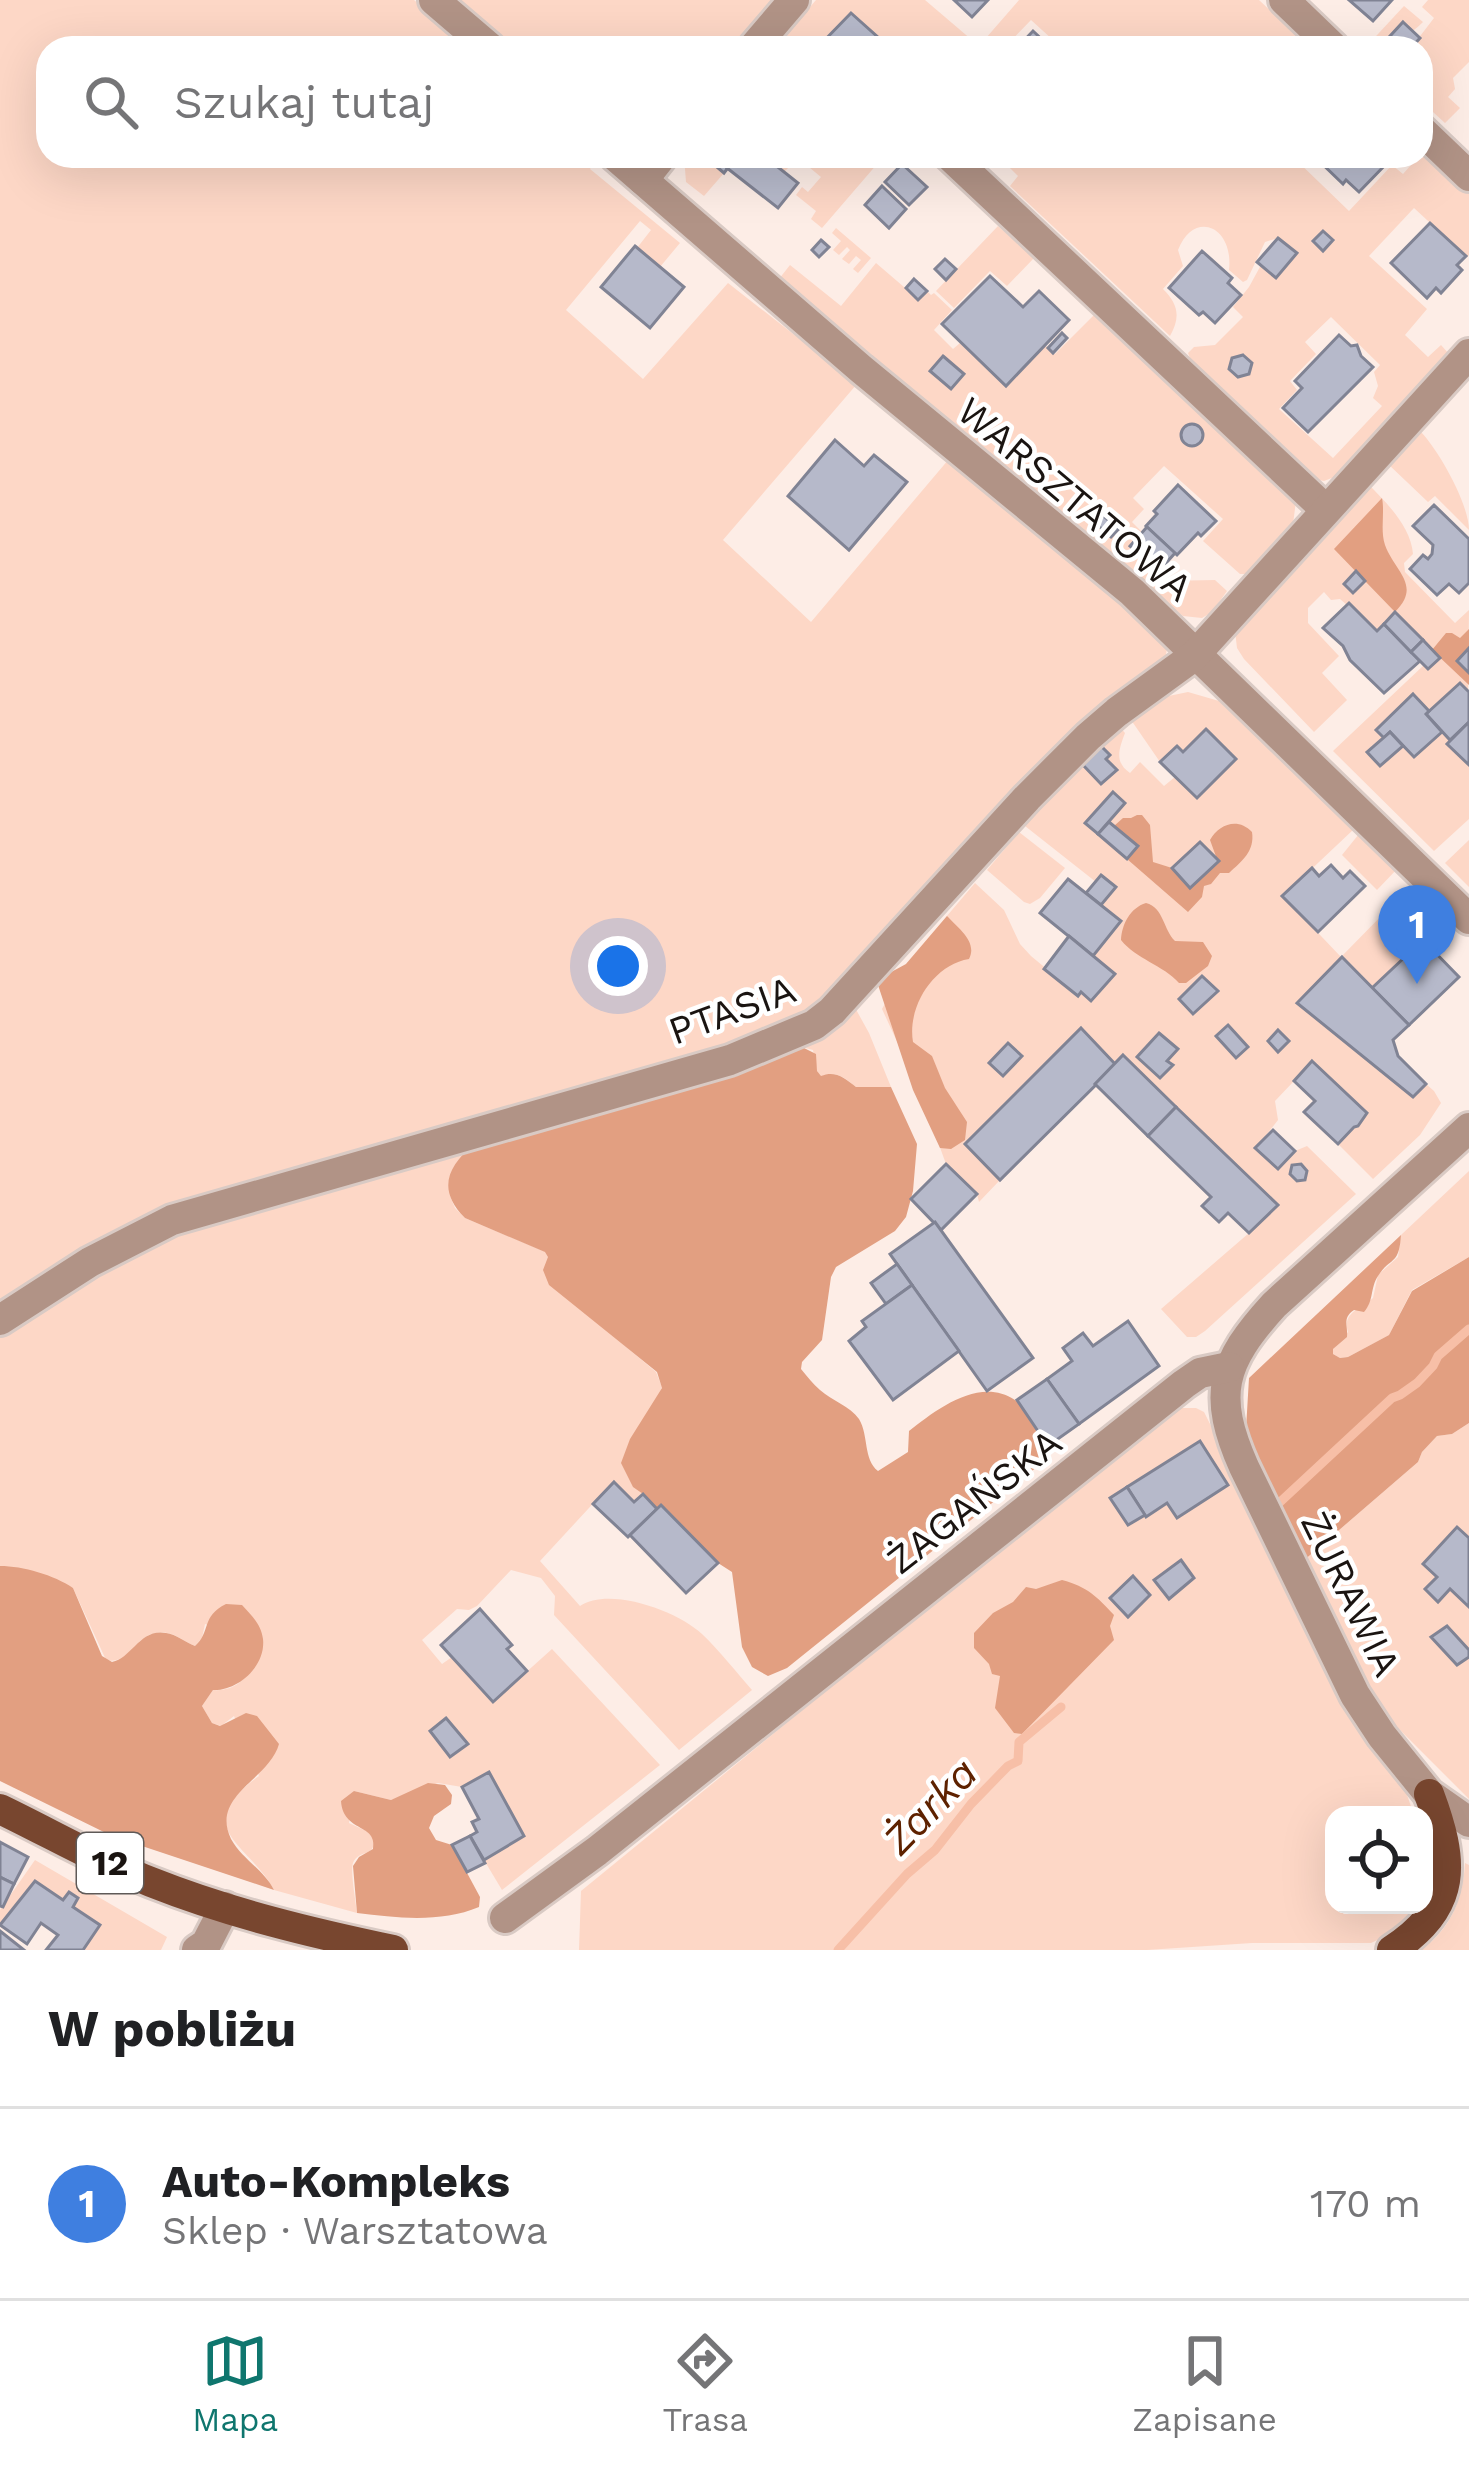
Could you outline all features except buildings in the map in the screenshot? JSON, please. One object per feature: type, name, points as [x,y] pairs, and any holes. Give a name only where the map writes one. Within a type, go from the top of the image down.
[{"type":"main road","points":[[1392,1950],[1421,1927],[1443,1889],[1448,1850],[1429,1794]]},
{"type":"main road","name":"12","points":[[0,1809],[149,1881],[224,1907],[393,1950]]},
{"type":"street","points":[[434,0],[476,36]]},
{"type":"street","points":[[763,36],[794,0]]},
{"type":"street","points":[[1284,0],[1322,36]]},
{"type":"street","points":[[1433,142],[1469,176]]},
{"type":"street","name":"WARSZTATOWA","points":[[652,168],[975,464],[1132,592],[1469,920]]},
{"type":"street","points":[[963,168],[1326,510]]},
{"type":"street","name":"PTASIA","points":[[0,1320],[90,1262],[172,1220],[730,1060],[814,1025],[876,966],[1088,737],[1194,656],[1469,354]]},
{"type":"street","points":[[1229,1367],[1274,1305],[1469,1128]]},
{"type":"street","name":"ŻURAWIA","points":[[1229,1367],[1225,1407],[1234,1445],[1355,1695],[1429,1794],[1469,1822]]},
{"type":"street","name":"ŻAGAŃSKA","points":[[505,1918],[597,1851],[1184,1384],[1200,1373],[1229,1367]]},
{"type":"street","points":[[197,1950],[206,1944],[224,1907]]},
{"type":"shaded area","points":[[0,0],[414,0],[456,36],[36,36],[36,168],[591,168],[680,243],[660,267],[637,248],[651,230],[640,221],[566,310],[643,379],[728,283],[857,384],[723,540],[811,622],[949,459],[1163,638],[1165,659],[848,995],[891,1087],[856,1087],[835,1074],[821,1077],[813,1050],[786,1049],[450,1196],[465,1218],[546,1252],[618,1340],[656,1372],[662,1387],[633,1486],[643,1494],[634,1502],[613,1482],[540,1561],[580,1606],[625,1600],[691,1625],[752,1690],[679,1750],[554,1615],[555,1596],[541,1578],[511,1570],[477,1606],[457,1609],[422,1640],[442,1664],[452,1657],[493,1702],[552,1649],[660,1765],[502,1890],[484,1860],[524,1836],[489,1773],[462,1787],[438,1783],[391,1800],[354,1791],[349,1823],[373,1834],[374,1842],[353,1863],[357,1913],[274,1890],[230,1836],[227,1809],[259,1776],[234,1716],[221,1726],[212,1723],[202,1706],[213,1690],[245,1678],[263,1646],[205,1624],[195,1646],[156,1633],[122,1658],[106,1660],[73,1588],[0,1566]],"holes":[[[447,1719],[468,1743],[451,1757],[430,1731]]]},
{"type":"shaded area","points":[[456,0],[777,0],[747,36],[497,36]]},
{"type":"shaded area","points":[[816,0],[925,0],[967,36],[785,36]]},
{"type":"shaded area","points":[[1019,0],[1259,0],[1297,36],[1049,36],[1031,20],[1016,36],[988,36]]},
{"type":"shaded area","points":[[1428,0],[1469,0],[1469,62],[1453,78],[1455,89],[1448,97],[1460,108],[1445,123],[1433,112],[1433,36],[1420,36],[1434,18],[1422,7]]},
{"type":"shaded area","points":[[1404,6],[1423,22],[1404,36],[1376,36]]},
{"type":"shaded area","points":[[1433,155],[1469,188],[1467,257],[1414,208],[1369,256],[1427,309],[1405,335],[1428,357],[1441,345],[1449,354],[1337,476],[1324,481],[1314,479],[1193,366],[1188,353],[1194,347],[1215,345],[1243,317],[1233,307],[1261,265],[1276,277],[1296,253],[1278,238],[1265,242],[1243,282],[1229,270],[1229,255],[1219,234],[1211,228],[1193,230],[1178,250],[1183,266],[1163,289],[1176,311],[1170,336],[1010,186],[1018,176],[1010,168],[1304,168],[1349,211],[1389,168],[1403,174],[1408,168],[1433,168]],"holes":[[[1331,317],[1380,365],[1374,372],[1378,386],[1373,398],[1382,406],[1333,458],[1279,409],[1297,390],[1290,381],[1316,354],[1305,342]]]},
{"type":"shaded area","points":[[685,168],[718,168],[724,173],[704,196],[686,182]]},
{"type":"shaded area","points":[[810,168],[874,168],[822,228],[811,219],[816,211],[796,195],[802,187],[808,192],[821,177]]},
{"type":"shaded area","points":[[998,226],[1034,258],[1007,286],[990,271],[954,308],[936,291]]},
{"type":"shaded area","points":[[836,228],[871,258],[858,273],[853,269],[861,260],[856,256],[849,264],[842,259],[850,250],[847,247],[839,255],[833,250],[841,241],[832,233]]},
{"type":"shaded area","points":[[876,263],[918,299],[927,291],[934,293],[952,310],[934,330],[953,349],[960,343],[1006,386],[1045,345],[1055,354],[1095,314],[1296,501],[1293,524],[1246,574],[1240,574],[1203,541],[1223,519],[1164,466],[1133,498],[1144,509],[1132,522],[1142,532],[1130,547],[1165,581],[1215,580],[1227,591],[1202,618],[1183,616],[779,279],[790,265],[841,306]]},
{"type":"shaded area","points":[[1418,429],[1451,477],[1469,530],[1435,496],[1428,502],[1387,463]]},
{"type":"shaded area","points":[[1368,484],[1408,534],[1413,554],[1404,563],[1405,572],[1455,623],[1469,610],[1468,691],[1460,683],[1429,711],[1412,695],[1377,729],[1384,738],[1380,766],[1403,746],[1414,756],[1442,732],[1450,740],[1447,744],[1469,765],[1469,819],[1434,851],[1333,751],[1424,665],[1429,669],[1440,658],[1396,613],[1377,631],[1340,599],[1331,600],[1324,592],[1308,608],[1308,623],[1339,656],[1322,673],[1347,700],[1314,732],[1237,648],[1235,631]]},
{"type":"shaded area","points":[[1382,498],[1385,545],[1406,586],[1395,612],[1334,549]]},
{"type":"shaded area","points":[[1469,629],[1469,685],[1432,650],[1446,633],[1460,638]]},
{"type":"shaded area","points":[[1188,692],[1219,701],[1354,829],[1283,896],[1341,957],[1390,907],[1423,940],[1372,988],[1298,1003],[1412,1097],[1426,1084],[1441,1103],[1420,1135],[1373,1179],[1338,1144],[1367,1113],[1312,1062],[1275,1101],[1278,1120],[1256,1148],[1278,1169],[1307,1146],[1356,1194],[1196,1337],[1187,1337],[1161,1309],[1277,1205],[1122,1055],[966,1144],[1000,1180],[979,1202],[977,1194],[946,1164],[882,1009],[906,964],[975,883],[1004,910],[1031,956],[1092,1001],[1115,974],[1093,956],[1121,922],[1101,905],[1116,887],[1102,875],[1096,882],[1025,826],[1091,748],[1118,725],[1125,733],[1119,755],[1125,769],[1130,773],[1140,762],[1164,786],[1175,777],[1197,798],[1236,758],[1206,730],[1183,752],[1177,746],[1160,762],[1129,717],[1159,698]],"holes":[[[1113,793],[1125,803],[1109,822],[1138,846],[1126,859],[1085,823]]]},
{"type":"shaded area","points":[[1137,815],[1150,825],[1153,862],[1172,868],[1190,887],[1218,862],[1210,840],[1218,830],[1241,825],[1252,832],[1252,845],[1229,873],[1220,873],[1204,886],[1202,897],[1188,912],[1127,859],[1138,846],[1114,826]]},
{"type":"shaded area","points":[[1019,832],[1065,868],[1030,904],[987,870]]},
{"type":"shaded area","points":[[1359,834],[1397,869],[1377,890],[1342,855]]},
{"type":"shaded area","points":[[1469,840],[1469,887],[1445,863]]},
{"type":"shaded area","points":[[1146,903],[1156,909],[1175,941],[1203,942],[1212,956],[1208,966],[1186,983],[1179,983],[1121,940],[1128,917]]},
{"type":"shaded area","points":[[947,916],[966,936],[971,953],[969,959],[944,970],[925,990],[912,1029],[913,1042],[932,1056],[967,1122],[965,1140],[951,1149],[940,1148],[913,1090],[878,985],[882,977],[906,964]]},
{"type":"shaded area","points":[[802,1047],[816,1054],[821,1076],[835,1074],[856,1087],[891,1087],[917,1144],[906,1217],[895,1231],[836,1267],[822,1340],[801,1369],[859,1419],[870,1460],[878,1471],[908,1452],[909,1431],[920,1423],[959,1399],[987,1392],[1020,1404],[1043,1439],[1048,1458],[787,1668],[768,1676],[752,1667],[742,1647],[732,1572],[662,1506],[657,1509],[633,1487],[621,1463],[630,1439],[662,1388],[657,1372],[549,1285],[543,1270],[545,1252],[465,1218],[448,1188],[457,1161],[474,1144]]},
{"type":"shaded area","points":[[1469,1171],[1469,1257],[1412,1290],[1389,1335],[1348,1357],[1333,1354],[1348,1332],[1350,1316],[1373,1298],[1378,1275],[1398,1257],[1401,1235]]},
{"type":"shaded area","points":[[1401,1235],[1396,1256],[1378,1276],[1367,1308],[1348,1316],[1347,1337],[1333,1354],[1348,1357],[1389,1335],[1412,1291],[1469,1257],[1469,1326],[1440,1350],[1420,1379],[1391,1396],[1277,1500],[1246,1429],[1249,1378]]},
{"type":"shaded area","points":[[1469,1330],[1469,1423],[1452,1434],[1437,1436],[1418,1462],[1302,1562],[1279,1503],[1421,1379]]},
{"type":"shaded area","points":[[1181,1408],[1204,1412],[1341,1697],[1411,1806],[1325,1806],[1325,1914],[1409,1914],[1392,1933],[1371,1943],[1252,1943],[1147,1950],[579,1950],[581,1891]]},
{"type":"shaded area","points":[[1469,1423],[1469,1799],[1391,1721],[1302,1562],[1418,1462],[1437,1436],[1452,1434]]},
{"type":"shaded area","points":[[0,1566],[38,1572],[73,1588],[102,1656],[112,1662],[157,1633],[195,1646],[209,1619],[226,1604],[242,1605],[252,1616],[263,1639],[255,1667],[232,1686],[213,1690],[202,1706],[212,1723],[220,1726],[246,1713],[257,1716],[279,1744],[234,1799],[227,1824],[231,1839],[274,1890],[112,1836],[0,1781]]},
{"type":"shaded area","points":[[1062,1580],[1091,1593],[1114,1615],[1110,1626],[1114,1640],[1022,1734],[1014,1733],[995,1708],[1000,1676],[992,1674],[974,1648],[974,1633],[1026,1587],[1036,1589]]},
{"type":"shaded area","points":[[428,1783],[445,1785],[452,1795],[451,1804],[434,1816],[429,1828],[436,1840],[452,1845],[480,1897],[479,1907],[434,1917],[357,1913],[353,1866],[373,1849],[373,1841],[348,1818],[341,1801],[354,1791],[391,1800]]},
{"type":"shaded area","points":[[35,1860],[167,1937],[161,1950],[83,1950],[100,1925],[73,1907],[77,1898],[69,1892],[63,1900],[35,1881],[0,1925],[0,1910]]},
{"type":"shaded area","points":[[1465,1863],[1469,1865],[1469,1950],[1421,1950],[1454,1912]]},
{"type":"waterway","name":"Żarka","points":[[1279,1503],[1392,1398],[1417,1383],[1438,1356],[1469,1329]]},
{"type":"waterway","name":"Żarka","points":[[838,1950],[935,1850],[971,1804],[1018,1761],[1019,1742],[1061,1707]]},
{"type":"place","name":"Auto-Kompleks","points":[[1417,984]]}]
